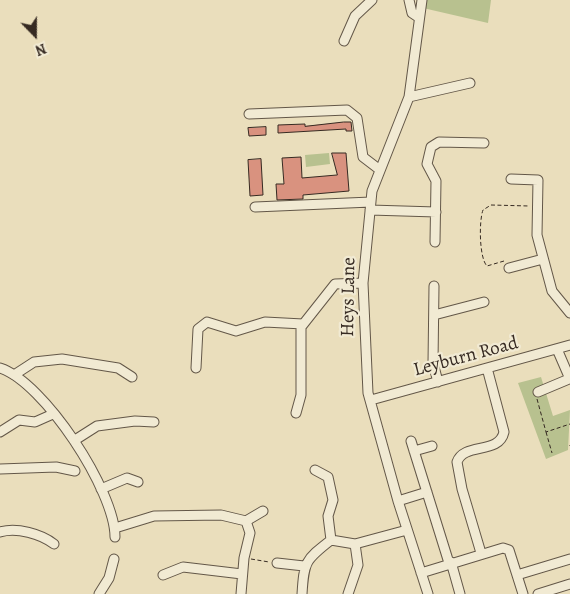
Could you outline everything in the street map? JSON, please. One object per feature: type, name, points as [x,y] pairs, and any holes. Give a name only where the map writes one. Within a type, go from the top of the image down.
[{"type":"street","points":[[344,40],[355,16],[372,0]]},
{"type":"street","points":[[409,0],[412,13],[418,17]]},
{"type":"street","name":"Heys Lane","points":[[422,0],[418,17],[409,97],[372,191],[363,283],[366,380],[372,411],[428,594]]},
{"type":"street","points":[[409,97],[470,83]]},
{"type":"street","points":[[249,114],[347,110],[357,118],[363,157],[380,170]]},
{"type":"street","points":[[435,242],[436,182],[427,164],[431,147],[439,142],[484,143]]},
{"type":"street","points":[[511,179],[538,180],[537,235],[552,291],[570,313]]},
{"type":"street","points":[[255,207],[370,206],[436,212]]},
{"type":"street","points":[[509,268],[543,259]]},
{"type":"street","points":[[296,413],[301,395],[303,324],[335,284],[363,283]]},
{"type":"street","points":[[434,286],[433,363],[438,382]]},
{"type":"street","points":[[434,315],[484,302]]},
{"type":"street","points":[[196,368],[198,329],[207,322],[236,331],[265,322],[303,324]]},
{"type":"street","name":"Leyburn Road","points":[[371,400],[570,345]]},
{"type":"street","points":[[538,392],[569,379],[557,349]]},
{"type":"street","points":[[14,375],[34,362],[52,358],[118,368],[132,377]]},
{"type":"street","points":[[0,368],[14,375],[45,403],[75,440],[101,489],[115,532],[154,516],[221,516],[246,521],[263,511]]},
{"type":"street","points":[[481,553],[462,489],[457,462],[464,453],[494,444],[503,436],[504,432],[487,368]]},
{"type":"street","points":[[0,432],[19,420],[35,422],[53,414]]},
{"type":"street","points":[[75,440],[98,426],[135,421],[154,422]]},
{"type":"street","points":[[411,441],[460,594]]},
{"type":"street","points":[[414,451],[432,446]]},
{"type":"street","points":[[0,469],[56,467],[75,471]]},
{"type":"street","points":[[315,470],[328,477],[331,487],[333,500],[328,516],[328,528],[331,540]]},
{"type":"street","points":[[101,489],[127,478],[138,482]]},
{"type":"street","points":[[398,501],[427,492]]},
{"type":"street","points":[[241,594],[244,558],[250,533],[246,521]]},
{"type":"street","points":[[0,532],[9,530],[31,534],[46,538],[54,544]]},
{"type":"street","points":[[302,594],[304,566],[313,553],[331,540],[355,544],[407,530]]},
{"type":"street","points":[[348,594],[358,565],[355,544]]},
{"type":"street","points":[[421,572],[503,548],[509,550],[523,594]]},
{"type":"street","points":[[102,593],[109,578],[114,559]]},
{"type":"street","points":[[517,575],[570,559]]},
{"type":"street","points":[[277,563],[304,566]]},
{"type":"street","points":[[162,575],[183,567],[242,574]]},
{"type":"street","points":[[538,594],[570,584]]},
{"type":"path","points":[[509,268],[504,261],[487,266],[484,263],[481,243],[483,210],[491,205],[538,206]]},
{"type":"path","points":[[538,392],[536,396],[552,453]]},
{"type":"path","points":[[546,432],[570,424]]},
{"type":"path","points":[[244,558],[277,563]]},
{"type":"green space","points":[[425,0],[491,0],[488,23],[423,8]]},
{"type":"green space","points":[[329,153],[330,164],[306,167],[305,155]]},
{"type":"green space","points":[[541,377],[553,416],[570,410],[568,450],[546,459],[518,383]]},
{"type":"building","points":[[351,122],[352,131],[346,131],[346,129],[278,133],[278,125],[305,124],[305,126]]},
{"type":"building","points":[[266,127],[266,135],[249,136],[248,128]]},
{"type":"building","points":[[332,153],[346,153],[349,191],[303,195],[303,199],[277,200],[276,184],[284,184],[282,158],[301,157],[302,178],[337,175]]},
{"type":"building","points":[[261,159],[263,195],[250,196],[248,160]]}]
